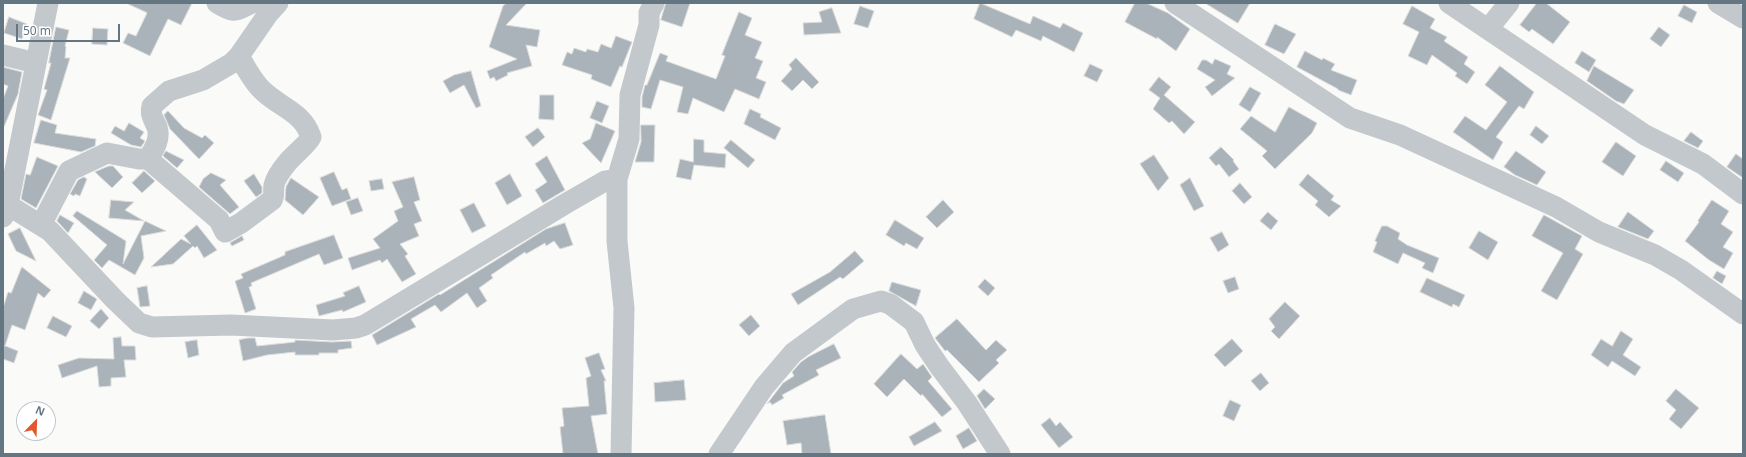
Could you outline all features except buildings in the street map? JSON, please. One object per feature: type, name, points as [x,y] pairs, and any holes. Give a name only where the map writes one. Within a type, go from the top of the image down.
[{"type":"street","points":[[48,3],[6,211],[41,225],[50,231],[115,300],[144,325],[152,327],[231,325],[345,329],[365,325],[565,204],[605,181],[617,178]]},
{"type":"street","points":[[217,3],[230,11],[237,10],[252,3]]},
{"type":"street","points":[[148,159],[158,140],[157,128],[151,116],[152,106],[169,91],[203,80],[224,68],[239,56],[268,14],[278,3]]},
{"type":"street","points":[[621,454],[624,308],[616,241],[617,178],[629,139],[630,94],[650,25],[649,13],[654,3]]},
{"type":"street","points":[[1174,3],[1350,118],[1400,135],[1556,207],[1599,232],[1655,255],[1681,270],[1743,314]]},
{"type":"street","points":[[1449,3],[1645,135],[1703,164],[1743,194]]},
{"type":"street","points":[[1488,29],[1509,3]]},
{"type":"street","points":[[1718,3],[1743,18]]},
{"type":"street","points":[[3,55],[36,63]]},
{"type":"street","points":[[41,225],[69,171],[107,153],[139,159],[148,159],[219,220],[225,232],[240,224],[272,200],[274,198],[274,183],[297,151],[310,141],[311,137],[304,122],[263,91],[239,56]]},
{"type":"street","points":[[719,454],[764,387],[793,353],[853,309],[881,300],[890,304],[914,322],[925,345],[967,403],[1000,454]]}]
